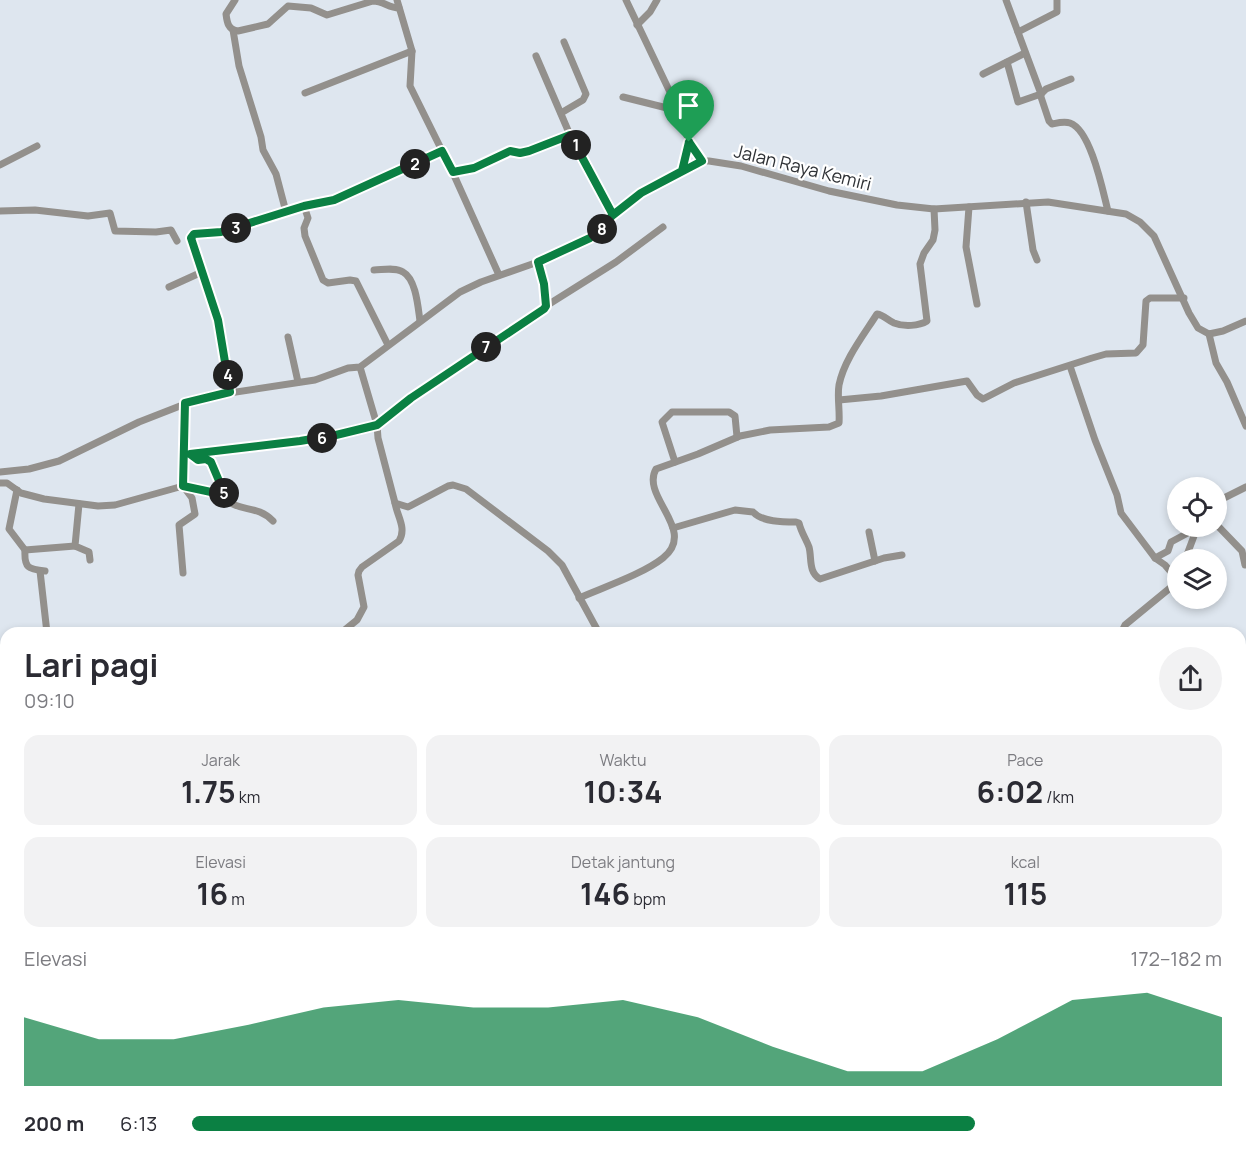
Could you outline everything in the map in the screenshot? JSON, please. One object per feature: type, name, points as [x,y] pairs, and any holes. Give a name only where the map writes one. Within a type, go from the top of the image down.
[{"type":"street","points":[[235,0],[226,14],[227,22],[233,30],[239,66],[261,136],[263,150],[276,174],[286,212]]},
{"type":"street","points":[[397,0],[412,51],[410,86],[453,172],[499,275]]},
{"type":"street","points":[[0,472],[29,469],[59,461],[139,422],[185,403],[230,392],[315,380],[348,368],[360,367],[460,292],[499,275],[538,262],[590,238],[613,215],[641,193],[702,161],[689,142],[679,111],[626,0]]},
{"type":"street","points":[[637,25],[650,12],[657,0]]},
{"type":"street","points":[[1006,0],[1049,122],[1072,124],[1077,127],[1096,163],[1108,211]]},
{"type":"street","points":[[1018,32],[1057,12],[1057,0]]},
{"type":"street","points":[[233,30],[268,24],[288,6],[311,8],[327,15],[374,1],[381,2],[388,7],[399,8]]},
{"type":"street","points":[[561,113],[583,100],[586,94],[564,42]]},
{"type":"street","points":[[305,93],[412,51]]},
{"type":"street","points":[[983,74],[1024,53]]},
{"type":"street","points":[[536,56],[570,135],[613,215]]},
{"type":"street","points":[[1007,62],[1018,102],[1041,94],[1046,89],[1071,79]]},
{"type":"street","points":[[623,97],[679,111]]},
{"type":"street","points":[[453,172],[474,168],[510,151],[520,153],[529,151],[570,135]]},
{"type":"street","points":[[682,171],[689,142]]},
{"type":"street","points":[[0,165],[37,146]]},
{"type":"street","points":[[230,392],[218,320],[191,238],[194,234],[221,232],[304,206],[334,200],[442,151]]},
{"type":"street","name":"Jalan Raya Kemiri","points":[[702,161],[741,166],[881,202],[934,208],[1048,202],[1126,214],[1140,222],[1154,236],[1189,313],[1198,328],[1209,334]]},
{"type":"street","points":[[1026,202],[1033,250],[1037,260]]},
{"type":"street","points":[[304,206],[308,218],[304,228],[305,236],[323,280],[328,283],[356,281],[388,345]]},
{"type":"street","points":[[969,207],[966,247],[977,304]]},
{"type":"street","points":[[579,598],[651,565],[672,549],[673,528],[652,481],[656,469],[737,437],[770,430],[835,426],[839,423],[838,400],[842,376],[855,349],[877,314],[894,323],[906,325],[921,324],[927,321],[920,264],[933,240],[934,208]]},
{"type":"street","points":[[0,211],[35,210],[88,216],[110,213],[114,230],[117,232],[171,230],[177,241]]},
{"type":"street","points":[[187,454],[300,441],[377,425],[411,398],[546,306],[616,262],[663,227]]},
{"type":"street","points":[[538,262],[544,284],[546,306]]},
{"type":"street","points":[[374,270],[397,270],[406,274],[416,292],[420,321]]},
{"type":"street","points":[[169,287],[201,272]]},
{"type":"street","points":[[838,400],[881,396],[967,381],[977,395],[983,399],[1014,383],[1107,354],[1136,353],[1142,347],[1146,301],[1150,298],[1184,298]]},
{"type":"street","points":[[1246,321],[1223,331],[1209,334],[1213,355],[1229,385],[1246,426]]},
{"type":"street","points":[[288,338],[298,382]]},
{"type":"street","points":[[1070,366],[1095,440],[1117,495],[1121,513],[1155,558],[1167,567]]},
{"type":"street","points":[[348,627],[357,620],[364,607],[359,571],[399,541],[403,535],[378,438],[377,425],[360,367]]},
{"type":"street","points":[[183,573],[179,525],[193,516],[195,511],[192,498],[183,486],[187,454],[185,403]]},
{"type":"street","points":[[675,462],[662,422],[672,412],[729,412],[735,416],[737,437]]},
{"type":"street","points":[[187,454],[198,460],[206,459],[211,462],[231,504],[257,510],[267,515],[273,522]]},
{"type":"street","points":[[0,483],[7,483],[17,490],[51,500],[98,506],[115,505],[183,486],[225,495]]},
{"type":"street","points":[[394,503],[408,507],[448,486],[461,486],[548,551],[562,565],[596,627]]},
{"type":"street","points":[[1227,496],[1246,487]]},
{"type":"street","points":[[17,490],[9,529],[25,550],[24,560],[27,566],[33,570],[43,571],[47,627]]},
{"type":"street","points":[[75,546],[79,504]]},
{"type":"street","points":[[673,528],[726,512],[748,511],[774,523],[796,522],[809,547],[812,570],[820,579],[874,561],[902,555]]},
{"type":"street","points":[[868,532],[874,561]]},
{"type":"street","points":[[1227,535],[1242,551],[1245,565]]},
{"type":"street","points":[[1155,558],[1167,551],[1171,542],[1180,537]]},
{"type":"street","points":[[25,550],[75,546],[89,552],[90,560]]},
{"type":"street","points":[[1124,627],[1167,590]]},
{"type":"route","points":[[689,142],[687,155],[682,171],[641,193],[613,215],[570,135],[529,151],[520,153],[510,151],[491,162],[453,172],[442,151],[334,200],[304,206],[221,232],[191,236],[218,320],[230,392],[185,403],[183,486],[225,495],[211,462],[206,459],[195,459],[190,454],[300,441],[349,433],[377,425],[411,398],[544,309],[546,306],[544,284],[538,262],[590,238],[602,229],[613,215],[629,202],[641,193],[702,161],[689,142]]}]
